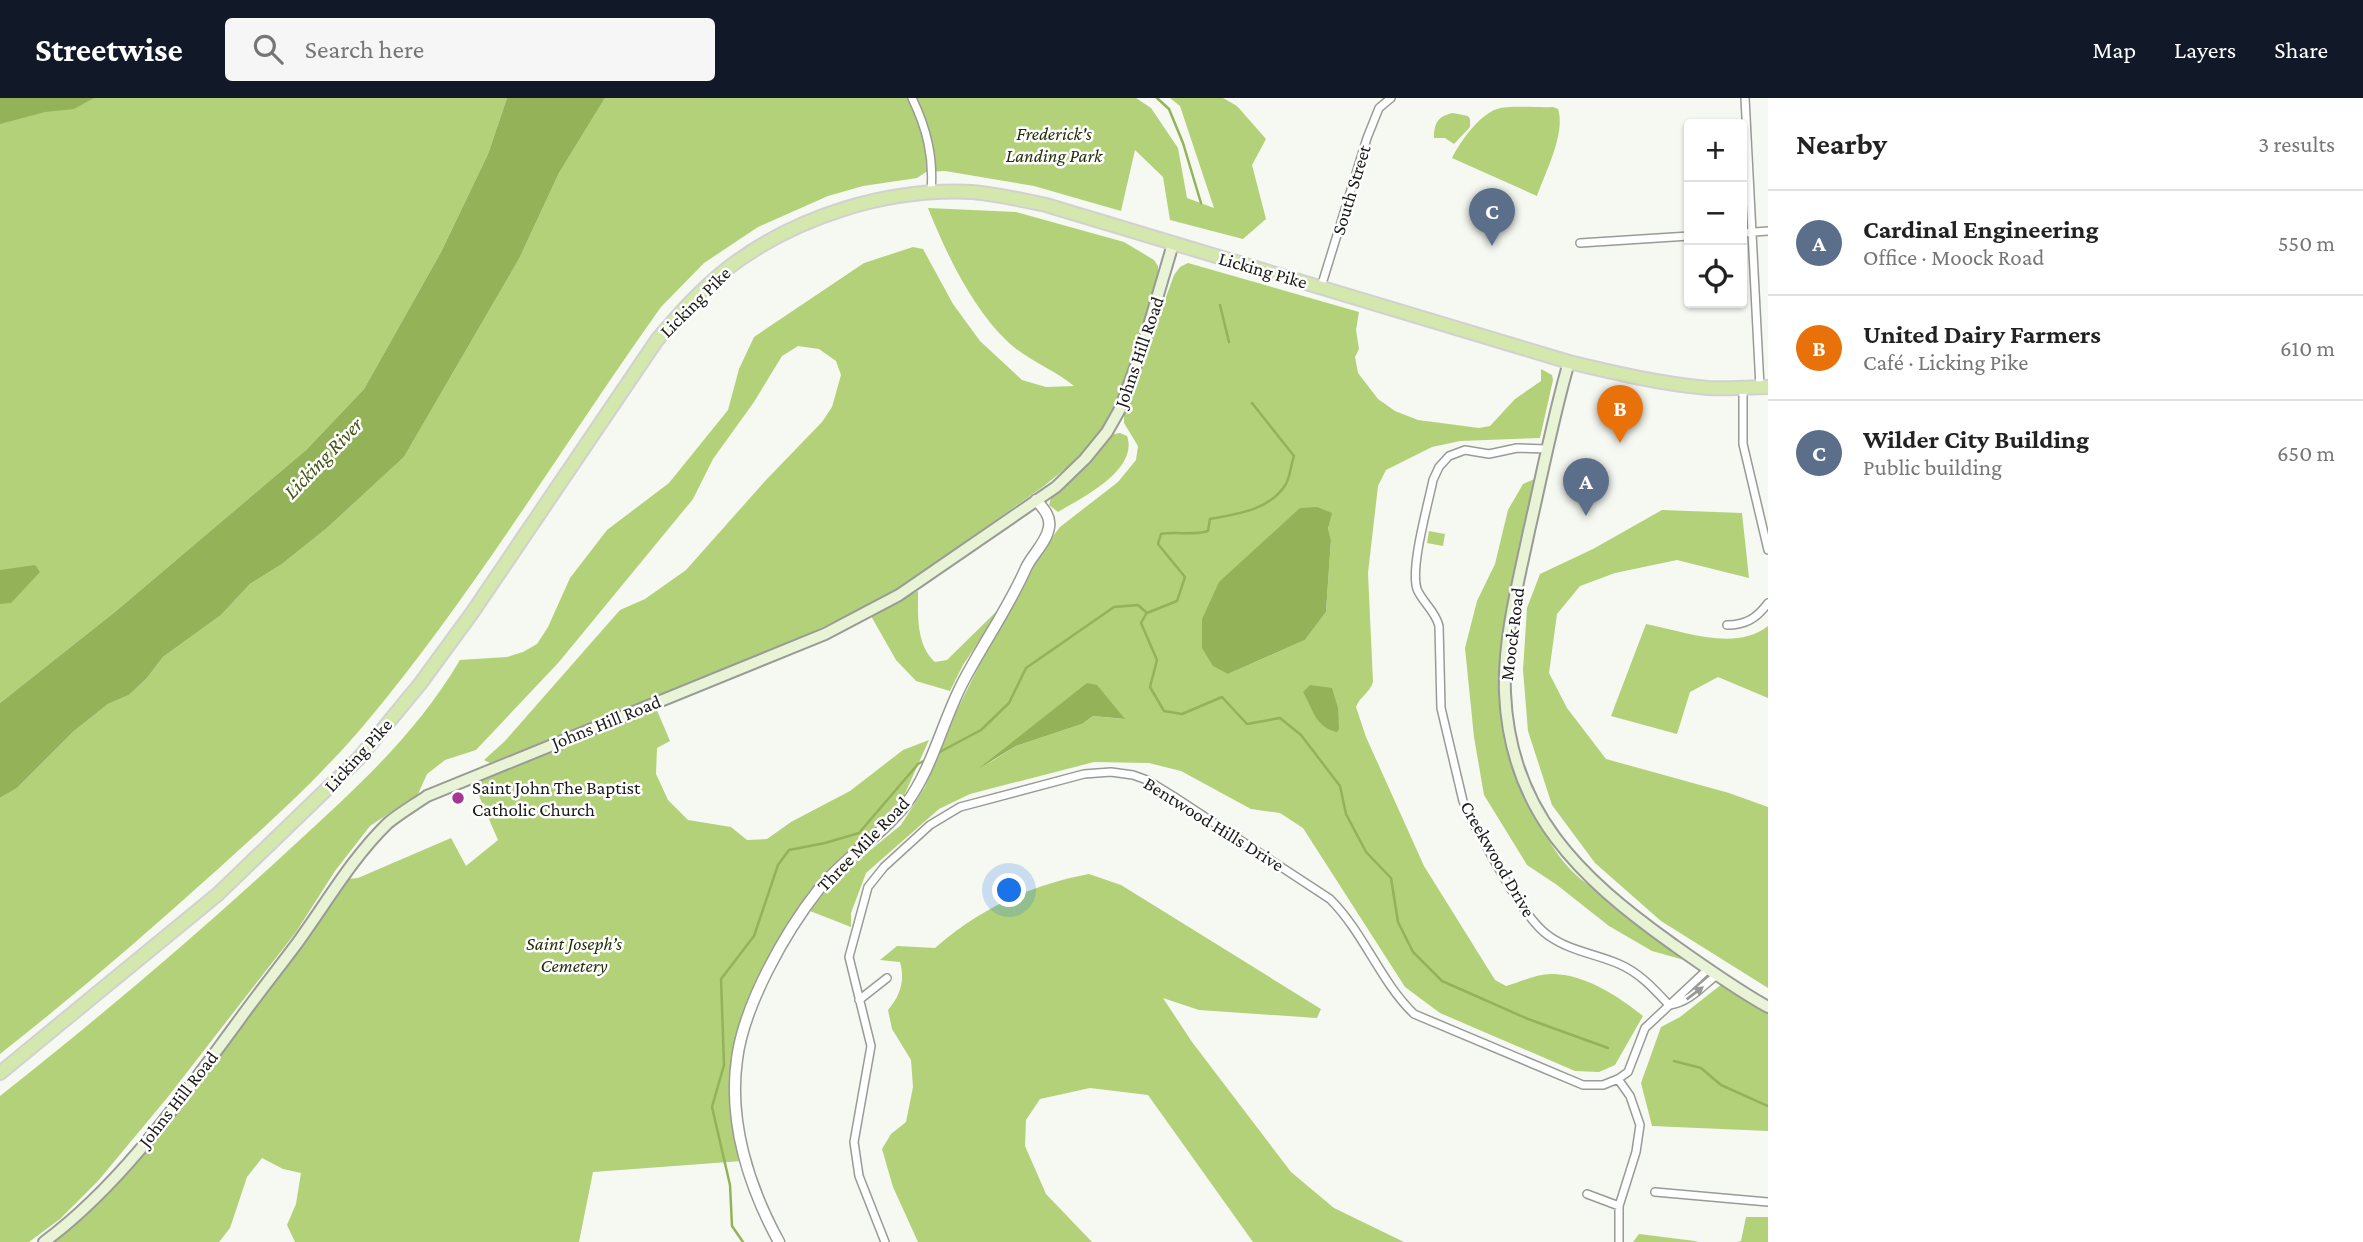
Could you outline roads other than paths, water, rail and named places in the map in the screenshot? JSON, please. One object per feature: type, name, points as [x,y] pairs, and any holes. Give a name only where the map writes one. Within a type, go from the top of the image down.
[{"type":"main road","name":"Licking Pike","points":[[0,1073],[219,894],[359,758],[420,684],[472,613],[657,340],[707,285],[748,253],[804,224],[849,207],[931,192],[974,192],[1035,203],[1569,362],[1671,383],[1711,388],[1764,387]]},
{"type":"main road","name":"Johns Hill Road","points":[[44,1242],[71,1220],[121,1171],[200,1073],[300,940],[348,869],[389,822],[409,807],[427,796],[485,771],[825,634],[899,595],[1056,487],[1099,443],[1120,409],[1142,349],[1173,244]]},
{"type":"main road","name":"Moock Road","points":[[1569,362],[1547,449],[1507,646],[1505,694],[1508,726],[1515,756],[1546,827],[1569,857],[1619,904],[1712,972],[1768,1007]]},
{"type":"street","points":[[912,98],[927,135],[933,166],[931,192]]},
{"type":"street","name":"South Street","points":[[1321,287],[1367,138],[1380,108],[1391,98]]},
{"type":"street","points":[[1745,98],[1764,387]]},
{"type":"street","points":[[1747,233],[1768,231]]},
{"type":"street","points":[[1580,243],[1684,236]]},
{"type":"street","points":[[1743,388],[1743,444],[1768,550]]},
{"type":"street","name":"Creekwood Drive","points":[[1547,449],[1517,449],[1489,454],[1465,450],[1449,456],[1439,467],[1433,480],[1415,574],[1418,590],[1437,617],[1439,626],[1441,708],[1463,801],[1531,919],[1558,942],[1626,968],[1652,986],[1669,1005]]},
{"type":"street","name":"Three Mile Road","points":[[779,1242],[749,1174],[737,1118],[735,1073],[743,1032],[766,975],[807,906],[840,867],[897,814],[916,786],[962,685],[1028,563],[1048,533],[1048,516],[1036,500]]},
{"type":"street","points":[[1727,625],[1749,621],[1768,603]]},
{"type":"street","name":"Bentwood Hills Drive","points":[[886,1242],[859,1176],[854,1142],[871,1046],[849,957],[868,887],[899,852],[930,825],[960,807],[1084,774],[1111,772],[1147,780],[1330,899],[1350,921],[1394,992],[1414,1014],[1583,1085],[1603,1085],[1618,1079]]},
{"type":"street","points":[[1619,1242],[1619,1206],[1636,1152],[1640,1125],[1630,1096],[1618,1079],[1628,1072],[1633,1063],[1645,1028],[1676,996],[1712,972]]},
{"type":"street","points":[[859,1000],[887,978]]},
{"type":"street","points":[[1655,1192],[1768,1202]]},
{"type":"street","points":[[1587,1194],[1619,1206]]},
{"type":"water","points":[[0,98],[94,98],[74,109],[45,112],[0,124]]},
{"type":"water","name":"Licking River","points":[[507,98],[605,98],[559,173],[519,259],[404,457],[327,528],[282,564],[250,584],[221,615],[163,657],[129,695],[108,704],[74,731],[17,788],[0,798],[0,703],[116,611],[306,450],[364,389],[441,252],[488,154]]},
{"type":"water","points":[[1317,507],[1332,513],[1328,529],[1331,540],[1326,612],[1305,640],[1228,674],[1213,666],[1202,648],[1202,619],[1219,582],[1300,508]]},
{"type":"water","points":[[35,565],[40,572],[11,603],[0,604],[0,570]]},
{"type":"water","points":[[1087,683],[1097,685],[1125,719],[1093,716],[1082,724],[1016,746],[978,769]]},
{"type":"water","points":[[1310,685],[1332,688],[1338,708],[1337,732],[1319,722],[1303,692]]},
{"type":"waterway","points":[[1157,98],[1169,109],[1183,143],[1201,203]]},
{"type":"waterway","points":[[1220,305],[1229,342]]},
{"type":"waterway","points":[[936,754],[981,730],[1009,703],[1026,668],[1114,607],[1138,605],[1147,613],[1177,601],[1185,577],[1158,544],[1161,534],[1208,531],[1210,519],[1252,509],[1279,493],[1286,484],[1294,456],[1252,403]]},
{"type":"waterway","points":[[1146,614],[1141,623],[1157,660],[1150,687],[1164,711],[1182,714],[1222,697],[1247,724],[1280,718],[1301,735],[1340,786],[1346,814],[1366,852],[1391,878],[1398,922],[1413,952],[1442,981],[1528,1019],[1608,1048]]},
{"type":"waterway","points":[[743,1242],[732,1226],[730,1185],[712,1107],[724,1065],[721,979],[754,936],[778,865],[789,850],[859,833],[918,764],[927,759]]},
{"type":"waterway","points":[[1674,1061],[1701,1068],[1721,1085],[1768,1106]]},
{"type":"place","name":"Wilder City Building","points":[[1492,246]]},
{"type":"place","name":"United Dairy Farmers","points":[[1620,443]]},
{"type":"place","name":"Cardinal Engineering","points":[[1586,516]]},
{"type":"place","name":"Saint John The Baptist Catholic Church","points":[[458,798]]},
{"type":"park label","name":"Frederick's Landing Park","points":[[1054,144]]},
{"type":"park label","name":"Saint Joseph’s Cemetery","points":[[574,954]]}]
